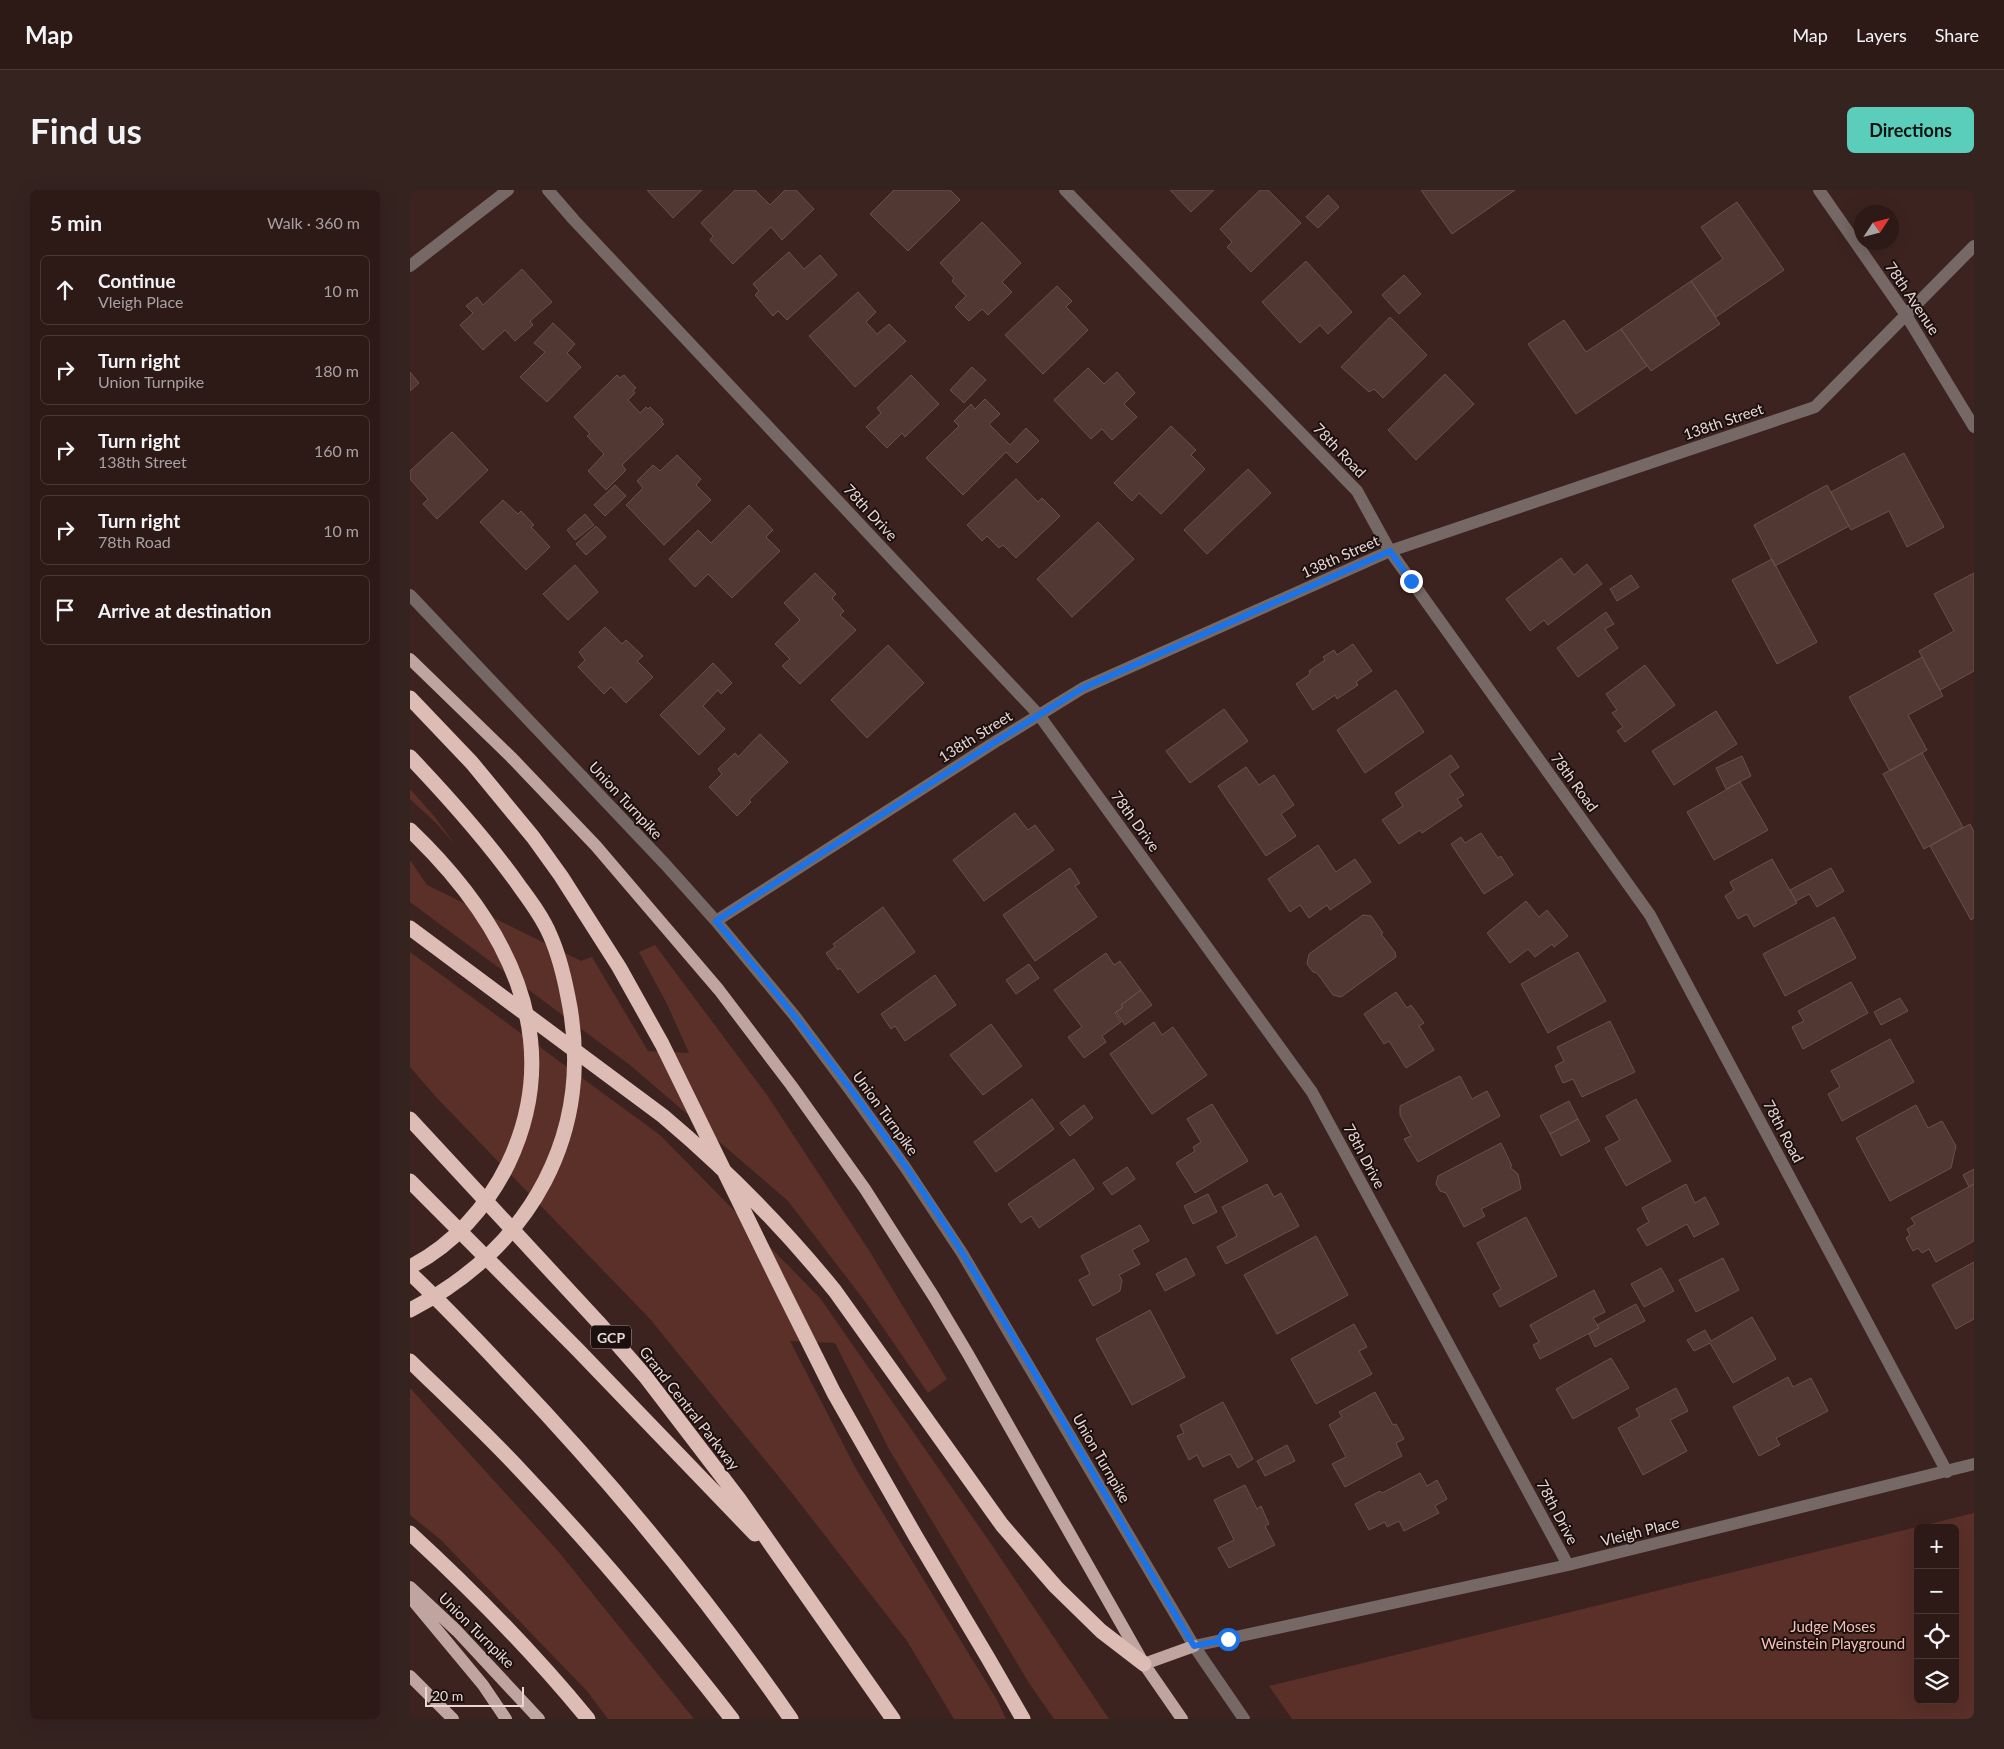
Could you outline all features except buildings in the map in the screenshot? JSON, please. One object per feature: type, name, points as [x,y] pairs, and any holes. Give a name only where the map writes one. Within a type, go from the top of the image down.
[{"type":"highway","points":[[410,698],[445,734],[504,801],[561,876],[619,967],[662,1044],[804,1334],[865,1448],[1023,1719]]},
{"type":"highway","points":[[410,757],[443,792],[496,855],[534,907],[550,934],[565,981],[574,1038],[572,1098],[554,1163],[541,1191],[504,1241],[458,1282],[410,1310]]},
{"type":"highway","points":[[410,830],[454,876],[477,906],[494,934],[521,994],[533,1054],[532,1084],[525,1118],[515,1149],[488,1200],[453,1238],[410,1267]]},
{"type":"highway","points":[[410,928],[663,1116],[699,1146],[752,1197],[807,1257],[835,1291],[1002,1525],[1056,1587],[1101,1631],[1144,1664]]},
{"type":"highway","name":"Grand Central Parkway","points":[[410,1119],[598,1322],[644,1376],[739,1499],[893,1719]]},
{"type":"highway","points":[[410,1181],[570,1342],[792,1573]]},
{"type":"highway","points":[[410,1273],[532,1398],[616,1492],[717,1616],[791,1719]]},
{"type":"highway","points":[[410,1361],[522,1472],[573,1527],[663,1632],[732,1719]]},
{"type":"highway","points":[[410,1533],[494,1614],[588,1719]]},
{"type":"main road","points":[[410,659],[511,757],[596,846],[719,990],[791,1085],[864,1189],[934,1298],[968,1354],[1144,1664],[1182,1719]]},
{"type":"main road","name":"Union Turnpike","points":[[410,1587],[458,1631],[539,1719]]},
{"type":"main road","points":[[410,1597],[483,1685],[506,1719]]},
{"type":"main road","points":[[1144,1664],[1194,1646]]},
{"type":"main road","points":[[410,1676],[453,1719]]},
{"type":"street","points":[[410,266],[508,190]]},
{"type":"street","name":"78th Drive","points":[[548,190],[574,220],[1039,715],[1312,1092],[1568,1565]]},
{"type":"street","name":"78th Road","points":[[1064,190],[1357,491],[1390,551],[1650,915],[1947,1472]]},
{"type":"street","name":"78th Avenue","points":[[1819,190],[1906,315],[1974,427]]},
{"type":"street","name":"138th Street","points":[[716,921],[1083,688],[1390,551],[1815,407],[1974,246]]},
{"type":"street","name":"Union Turnpike","points":[[410,595],[665,864],[716,921],[794,1015],[850,1090],[952,1237],[1194,1646],[1244,1719]]},
{"type":"street","name":"Vleigh Place","points":[[1194,1646],[1568,1565],[1974,1464]]},
{"type":"green space","points":[[410,789],[434,816],[456,846],[437,824],[410,799]]},
{"type":"green space","points":[[410,860],[427,885],[581,961],[592,957],[648,1051],[689,1053],[667,1004],[639,952],[655,945],[767,1095],[870,1252],[947,1379],[928,1393],[864,1300],[788,1201],[630,1065],[410,902]]},
{"type":"green space","points":[[410,952],[660,1135],[820,1298],[987,1538],[1109,1719],[1054,1719],[1029,1683],[889,1449],[835,1343],[790,1341],[856,1469],[997,1700],[1006,1719],[954,1719],[907,1641],[792,1493],[650,1319],[436,1097],[410,1067]]},
{"type":"green space","points":[[410,1388],[558,1551],[694,1719],[608,1719],[587,1691],[440,1539],[410,1515]]},
{"type":"green space","name":"Judge Moses Weinstein Playground","points":[[1974,1513],[1974,1719],[1292,1719],[1269,1686],[1914,1528],[1914,1704],[1959,1704],[1959,1524],[1929,1524]]},
{"type":"route","points":[[1228,1639],[1194,1646],[962,1253],[905,1167],[850,1090],[794,1015],[716,921],[995,742],[1083,688],[1390,551],[1411,581]]}]
